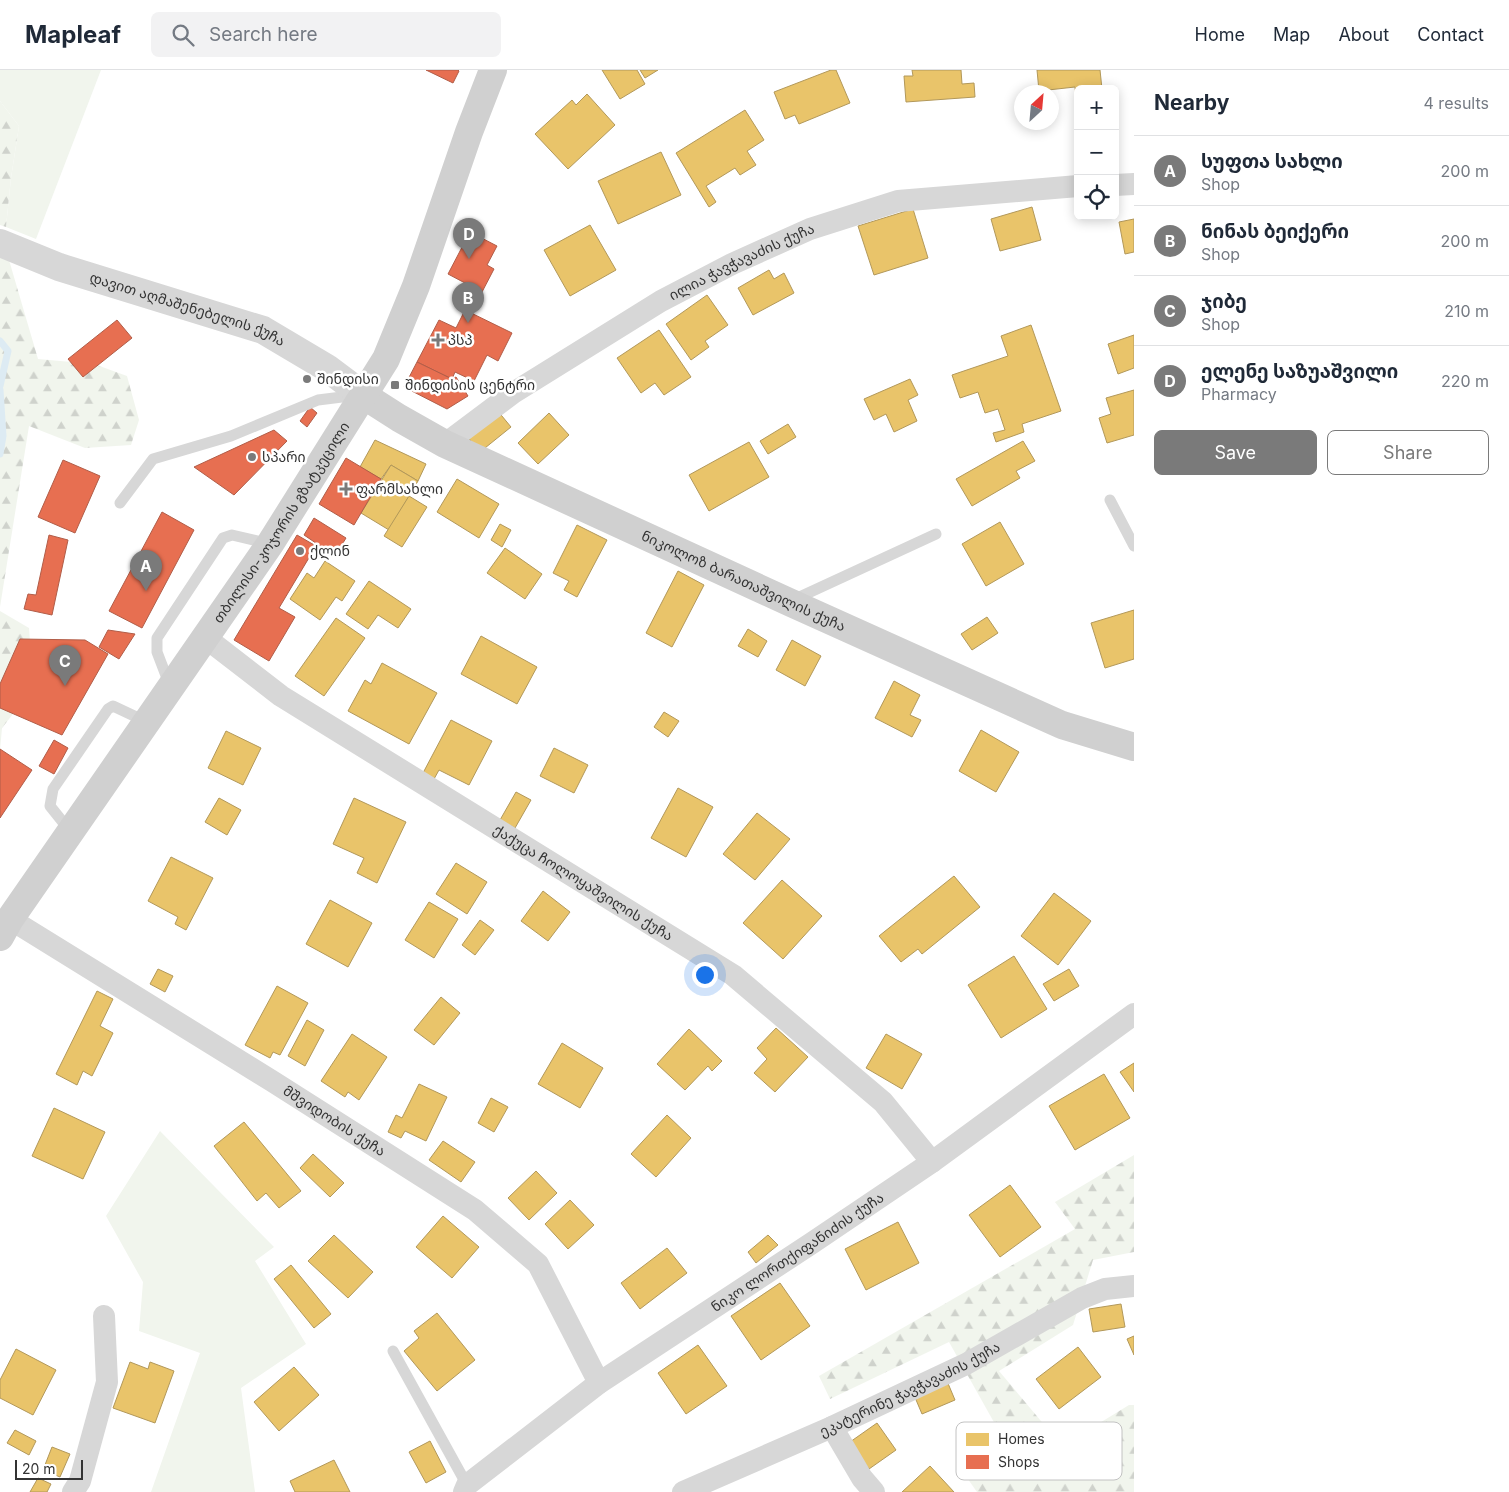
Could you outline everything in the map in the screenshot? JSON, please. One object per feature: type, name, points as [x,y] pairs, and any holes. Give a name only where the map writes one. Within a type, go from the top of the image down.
[{"type":"main road","name":"თბილისი-კოჯორის გზატკეცილი","points":[[4,927],[270,544],[386,359],[405,316],[468,132],[493,70]]},
{"type":"main road","name":"ნიკოლოზ ბარათაშვილის ქუჩა","points":[[363,395],[445,444],[789,602],[1062,725],[1134,747]]},
{"type":"street","points":[[1119,185],[1134,184]]},
{"type":"street","name":"ილია ჭავჭავაძის ქუჩა","points":[[445,444],[513,393],[661,301],[732,264],[810,229],[898,201],[1074,186]]},
{"type":"street","name":"დავით აღმაშენებელის ქუჩა","points":[[0,243],[59,267],[263,330],[327,368],[363,395]]},
{"type":"street","name":"ქაქუცა ჩოლოყაშვილის ქუჩა","points":[[206,638],[281,696],[733,976],[883,1102],[932,1162]]},
{"type":"street","name":"მშვიდობის ქუჩა","points":[[4,927],[264,1076],[476,1210],[538,1264],[599,1383]]},
{"type":"street","name":"ნიკო ლორთქიფანიძის ქუჩა","points":[[466,1489],[599,1383],[932,1162],[1134,1014]]},
{"type":"street","name":"ეკატერინე ჭავჭავაძის ქუჩა","points":[[683,1492],[966,1364],[1082,1298],[1105,1290],[1134,1286]]},
{"type":"street","points":[[73,1492],[80,1481],[107,1382],[104,1316]]},
{"type":"street","points":[[832,1426],[862,1478],[874,1492]]},
{"type":"lane","points":[[120,503],[153,459],[231,436],[318,400],[363,395]]},
{"type":"lane","points":[[1110,500],[1134,546]]},
{"type":"lane","points":[[789,602],[936,534]]},
{"type":"lane","points":[[171,688],[156,652],[157,638],[223,538],[232,535],[270,544]]},
{"type":"lane","points":[[71,832],[50,806],[53,789],[108,709],[113,706],[147,722]]},
{"type":"lane","points":[[392,1351],[466,1489]]},
{"type":"green space","points":[[0,70],[101,70],[36,239],[6,227],[19,126],[0,101]]},
{"type":"green space","points":[[0,101],[19,126],[6,227],[0,225]]},
{"type":"green space","points":[[0,256],[9,260],[38,359],[94,364],[127,376],[139,420],[131,445],[85,448],[29,426],[0,607]]},
{"type":"green space","points":[[0,611],[29,628],[32,669],[20,705],[2,728],[0,750]]},
{"type":"green space","points":[[160,1131],[274,1247],[255,1261],[306,1344],[241,1388],[255,1492],[151,1492],[200,1353],[139,1331],[143,1282],[106,1216]]},
{"type":"green space","points":[[1134,1155],[1134,1252],[1093,1260],[1073,1325],[999,1371],[1042,1422],[994,1422],[949,1342],[830,1399],[819,1376],[1075,1229],[1055,1202]]},
{"type":"green space","points":[[1129,1405],[1134,1405],[1134,1492],[977,1492],[969,1480],[1122,1480],[1122,1422],[1101,1422]]},
{"type":"building: Homes","points":[[602,70],[637,70],[645,84],[620,99]]},
{"type":"building: Homes","points":[[640,70],[658,70],[645,78]]},
{"type":"building: Homes","points":[[831,70],[836,70],[850,103],[799,124],[795,115],[785,119],[774,92]]},
{"type":"building: Homes","points":[[912,70],[961,70],[962,84],[974,83],[975,97],[906,102],[904,76],[913,76]]},
{"type":"building: Homes","points":[[1037,70],[1100,70],[1102,85],[1074,85],[1074,87],[1059,89],[1059,85],[1038,85]]},
{"type":"building: Homes","points":[[587,94],[615,125],[568,169],[535,134],[572,100],[576,105]]},
{"type":"building: Homes","points":[[745,110],[764,140],[747,151],[756,165],[740,175],[735,168],[706,186],[716,202],[709,207],[676,153]]},
{"type":"building: Homes","points":[[661,152],[681,195],[618,224],[598,181]]},
{"type":"building: Homes","points":[[1032,207],[1041,240],[1000,251],[991,219]]},
{"type":"building: Homes","points":[[913,209],[928,258],[874,275],[858,226]]},
{"type":"building: Homes","points":[[1134,219],[1134,252],[1125,254],[1119,222]]},
{"type":"building: Homes","points":[[590,225],[616,270],[570,296],[544,250]]},
{"type":"building: Homes","points":[[769,270],[774,279],[784,273],[794,293],[753,315],[738,288]]},
{"type":"building: Homes","points":[[707,295],[728,325],[705,341],[709,347],[691,360],[666,324]]},
{"type":"building: Homes","points":[[1031,325],[1061,411],[1022,424],[1024,432],[996,442],[993,433],[1005,430],[998,409],[985,413],[978,392],[960,398],[952,375],[1008,356],[1001,336]]},
{"type":"building: Homes","points":[[659,330],[691,377],[664,395],[655,383],[641,393],[617,358]]},
{"type":"building: Homes","points":[[1134,335],[1134,368],[1118,374],[1108,344]]},
{"type":"building: Homes","points":[[910,379],[918,395],[908,400],[917,421],[894,432],[886,414],[874,420],[864,399]]},
{"type":"building: Homes","points":[[1134,390],[1134,435],[1107,443],[1099,418],[1111,414],[1106,398]]},
{"type":"building: Homes","points":[[497,410],[511,427],[480,452],[466,435]]},
{"type":"building: Homes","points":[[549,413],[569,435],[538,464],[518,443]]},
{"type":"building: Homes","points":[[788,424],[796,437],[768,454],[760,441]]},
{"type":"building: Homes","points":[[375,440],[426,464],[418,481],[391,465],[381,479],[360,467]]},
{"type":"building: Homes","points":[[1023,441],[1035,461],[1016,471],[1020,478],[972,506],[956,479]]},
{"type":"building: Homes","points":[[749,442],[769,477],[709,511],[689,475]]},
{"type":"building: Homes","points":[[391,465],[418,481],[389,530],[361,513]]},
{"type":"building: Homes","points":[[457,479],[499,504],[479,538],[437,512]]},
{"type":"building: Homes","points":[[409,496],[427,507],[402,547],[384,536]]},
{"type":"building: Homes","points":[[1000,522],[1024,564],[986,586],[962,544]]},
{"type":"building: Homes","points":[[500,524],[511,530],[502,547],[491,540]]},
{"type":"building: Homes","points":[[577,525],[607,540],[577,597],[564,590],[569,581],[553,573]]},
{"type":"building: Homes","points":[[505,548],[542,574],[525,599],[487,573]]},
{"type":"building: Homes","points":[[325,561],[355,581],[342,601],[336,597],[320,620],[290,599],[307,573],[314,578]]},
{"type":"building: Homes","points":[[678,571],[704,585],[672,647],[646,633]]},
{"type":"building: Homes","points":[[369,581],[411,609],[398,628],[378,615],[368,629],[346,614]]},
{"type":"building: Homes","points":[[1134,610],[1134,659],[1105,668],[1091,623]]},
{"type":"building: Homes","points":[[987,617],[998,633],[972,650],[961,634]]},
{"type":"building: Homes","points":[[336,618],[365,638],[324,696],[295,676]]},
{"type":"building: Homes","points":[[748,629],[767,641],[758,657],[738,646]]},
{"type":"building: Homes","points":[[481,636],[537,667],[517,704],[461,674]]},
{"type":"building: Homes","points":[[792,640],[821,656],[805,686],[776,670]]},
{"type":"building: Homes","points":[[382,663],[437,693],[409,744],[348,711],[365,680],[371,684]]},
{"type":"building: Homes","points":[[894,681],[920,695],[910,715],[921,720],[912,737],[875,718]]},
{"type":"building: Homes","points":[[664,712],[679,721],[668,737],[654,727]]},
{"type":"building: Homes","points":[[451,720],[492,741],[469,785],[439,770],[434,779],[423,773]]},
{"type":"building: Homes","points":[[981,730],[1019,752],[996,792],[959,771]]},
{"type":"building: Homes","points":[[226,731],[261,748],[243,785],[208,768]]},
{"type":"building: Homes","points":[[554,748],[588,765],[574,793],[540,776]]},
{"type":"building: Homes","points":[[678,788],[713,807],[686,857],[651,838]]},
{"type":"building: Homes","points":[[516,792],[531,800],[515,828],[500,820]]},
{"type":"building: Homes","points":[[219,798],[241,810],[227,835],[205,822]]},
{"type":"building: Homes","points":[[354,798],[406,822],[377,883],[357,873],[364,858],[333,844]]},
{"type":"building: Homes","points":[[757,813],[790,839],[755,880],[723,854]]},
{"type":"building: Homes","points":[[171,857],[213,878],[186,930],[175,924],[178,917],[148,901]]},
{"type":"building: Homes","points":[[456,863],[487,882],[467,914],[436,894]]},
{"type":"building: Homes","points":[[954,876],[980,907],[922,954],[918,949],[901,962],[879,936]]},
{"type":"building: Homes","points":[[782,880],[822,916],[783,959],[743,923]]},
{"type":"building: Homes","points":[[543,891],[570,912],[548,941],[521,921]]},
{"type":"building: Homes","points":[[1054,893],[1091,921],[1058,965],[1021,936]]},
{"type":"building: Homes","points":[[330,900],[372,923],[348,967],[306,944]]},
{"type":"building: Homes","points":[[429,902],[458,919],[434,958],[405,940]]},
{"type":"building: Homes","points":[[480,920],[494,930],[475,955],[462,945]]},
{"type":"building: Homes","points":[[1014,956],[1047,1009],[1001,1038],[968,985]]},
{"type":"building: Homes","points":[[158,969],[173,976],[165,992],[150,984]]},
{"type":"building: Homes","points":[[1069,969],[1079,986],[1054,1001],[1043,984]]},
{"type":"building: Homes","points":[[277,986],[308,1003],[280,1055],[273,1052],[270,1058],[245,1045]]},
{"type":"building: Homes","points":[[97,991],[113,999],[100,1026],[113,1033],[92,1076],[83,1071],[77,1085],[56,1074]]},
{"type":"building: Homes","points":[[441,997],[460,1013],[434,1045],[414,1030]]},
{"type":"building: Homes","points":[[307,1020],[324,1030],[305,1066],[288,1056]]},
{"type":"building: Homes","points":[[776,1028],[808,1057],[775,1092],[754,1073],[767,1059],[757,1048]]},
{"type":"building: Homes","points":[[689,1029],[722,1061],[712,1071],[708,1066],[685,1090],[657,1064]]},
{"type":"building: Homes","points":[[352,1034],[387,1057],[359,1100],[348,1092],[345,1097],[321,1081]]},
{"type":"building: Homes","points":[[886,1034],[922,1054],[902,1089],[866,1068]]},
{"type":"building: Homes","points":[[562,1043],[603,1068],[580,1108],[538,1084]]},
{"type":"building: Homes","points":[[1134,1063],[1134,1092],[1120,1072]]},
{"type":"building: Homes","points":[[1104,1074],[1130,1118],[1075,1150],[1049,1106]]},
{"type":"building: Homes","points":[[419,1084],[447,1097],[426,1141],[405,1131],[401,1138],[388,1132],[396,1115],[402,1118]]},
{"type":"building: Homes","points":[[491,1098],[508,1107],[494,1132],[478,1123]]},
{"type":"building: Homes","points":[[54,1108],[105,1132],[83,1179],[32,1156]]},
{"type":"building: Homes","points":[[667,1115],[691,1138],[656,1177],[631,1154]]},
{"type":"building: Homes","points":[[244,1122],[301,1191],[279,1208],[266,1193],[257,1201],[214,1146]]},
{"type":"building: Homes","points":[[443,1141],[475,1162],[461,1182],[429,1160]]},
{"type":"building: Homes","points":[[313,1154],[344,1183],[330,1197],[300,1168]]},
{"type":"building: Homes","points":[[536,1171],[557,1193],[529,1220],[508,1198]]},
{"type":"building: Homes","points":[[1010,1185],[1041,1227],[1000,1257],[969,1215]]},
{"type":"building: Homes","points":[[570,1200],[594,1225],[568,1249],[545,1224]]},
{"type":"building: Homes","points":[[443,1216],[479,1247],[452,1278],[416,1247]]},
{"type":"building: Homes","points":[[898,1222],[919,1263],[866,1290],[845,1249]]},
{"type":"building: Homes","points":[[334,1235],[373,1272],[348,1298],[308,1261]]},
{"type":"building: Homes","points":[[768,1235],[778,1245],[756,1263],[748,1252]]},
{"type":"building: Homes","points":[[667,1248],[687,1273],[640,1309],[621,1283]]},
{"type":"building: Homes","points":[[291,1265],[331,1314],[314,1328],[274,1279]]},
{"type":"building: Homes","points":[[780,1283],[810,1326],[761,1360],[731,1316]]},
{"type":"building: Homes","points":[[1121,1304],[1125,1327],[1093,1332],[1089,1309]]},
{"type":"building: Homes","points":[[437,1313],[475,1360],[437,1391],[404,1351],[419,1338],[414,1331]]},
{"type":"building: Homes","points":[[1134,1336],[1134,1355],[1127,1339]]},
{"type":"building: Homes","points":[[698,1345],[727,1386],[686,1414],[658,1373]]},
{"type":"building: Homes","points":[[1078,1347],[1101,1377],[1059,1409],[1036,1379]]},
{"type":"building: Homes","points":[[16,1349],[56,1370],[33,1415],[0,1398],[0,1380]]},
{"type":"building: Homes","points":[[130,1362],[148,1369],[150,1362],[174,1371],[155,1423],[113,1408]]},
{"type":"building: Homes","points":[[294,1367],[319,1395],[279,1431],[254,1402]]},
{"type":"building: Homes","points":[[947,1381],[955,1400],[922,1414],[914,1395]]},
{"type":"building: Homes","points":[[877,1423],[896,1450],[869,1469],[850,1442]]},
{"type":"building: Homes","points":[[15,1430],[36,1441],[29,1455],[7,1443]]},
{"type":"building: Homes","points":[[430,1441],[446,1472],[426,1483],[409,1452]]},
{"type":"building: Homes","points":[[52,1447],[70,1454],[60,1477],[43,1470]]},
{"type":"building: Homes","points":[[334,1460],[350,1492],[295,1492],[290,1481]]},
{"type":"building: Homes","points":[[930,1466],[954,1492],[902,1492]]},
{"type":"building: Homes","points":[[38,1478],[51,1484],[47,1492],[30,1492]]},
{"type":"building: Shops","points":[[426,70],[458,70],[459,71],[453,83]]},
{"type":"building: Shops","points":[[470,232],[497,246],[487,265],[494,269],[482,292],[448,274]]},
{"type":"building: Shops","points":[[465,310],[512,333],[498,361],[487,355],[474,381],[455,372],[452,379],[417,362],[439,320],[456,328]]},
{"type":"building: Shops","points":[[117,320],[132,338],[83,377],[68,359]]},
{"type":"building: Shops","points":[[417,362],[452,379],[456,377],[468,396],[447,409],[404,387]]},
{"type":"building: Shops","points":[[310,407],[317,413],[307,427],[300,421]]},
{"type":"building: Shops","points":[[274,430],[287,441],[234,495],[194,467]]},
{"type":"building: Shops","points":[[346,458],[381,479],[354,525],[319,504]]},
{"type":"building: Shops","points":[[63,460],[100,476],[75,533],[38,517]]},
{"type":"building: Shops","points":[[162,512],[194,530],[142,628],[109,611]]},
{"type":"building: Shops","points":[[314,518],[346,538],[335,556],[304,535]]},
{"type":"building: Shops","points":[[49,535],[68,540],[52,615],[24,609],[28,594],[36,595]]},
{"type":"building: Shops","points":[[297,535],[316,546],[279,608],[295,617],[269,661],[234,640]]},
{"type":"building: Shops","points":[[108,630],[135,634],[119,659],[99,647]]},
{"type":"building: Shops","points":[[20,639],[85,640],[108,654],[62,735],[0,708],[0,684]]},
{"type":"building: Shops","points":[[54,740],[68,748],[54,774],[39,766]]},
{"type":"building: Shops","points":[[0,749],[32,770],[0,818]]},
{"type":"waterway","points":[[0,341],[8,351],[0,386]]},
{"type":"waterway","points":[[0,390],[3,436],[0,454]]},
{"type":"place","name":"ელენე საზუაშვილი","points":[[469,259]]},
{"type":"place","name":"ნინას ბეიქერი","points":[[468,323]]},
{"type":"place","name":"პსპ","points":[[438,340]]},
{"type":"place","name":"შინდისი","points":[[307,379]]},
{"type":"place","name":"შინდისის ცენტრი","points":[[395,385]]},
{"type":"place","name":"სპარი","points":[[252,457]]},
{"type":"place","name":"ფარმსახლი","points":[[346,489]]},
{"type":"place","name":"ქლინ","points":[[300,551]]},
{"type":"place","name":"სუფთა სახლი","points":[[146,591]]},
{"type":"place","name":"ჯიბე","points":[[65,686]]}]
